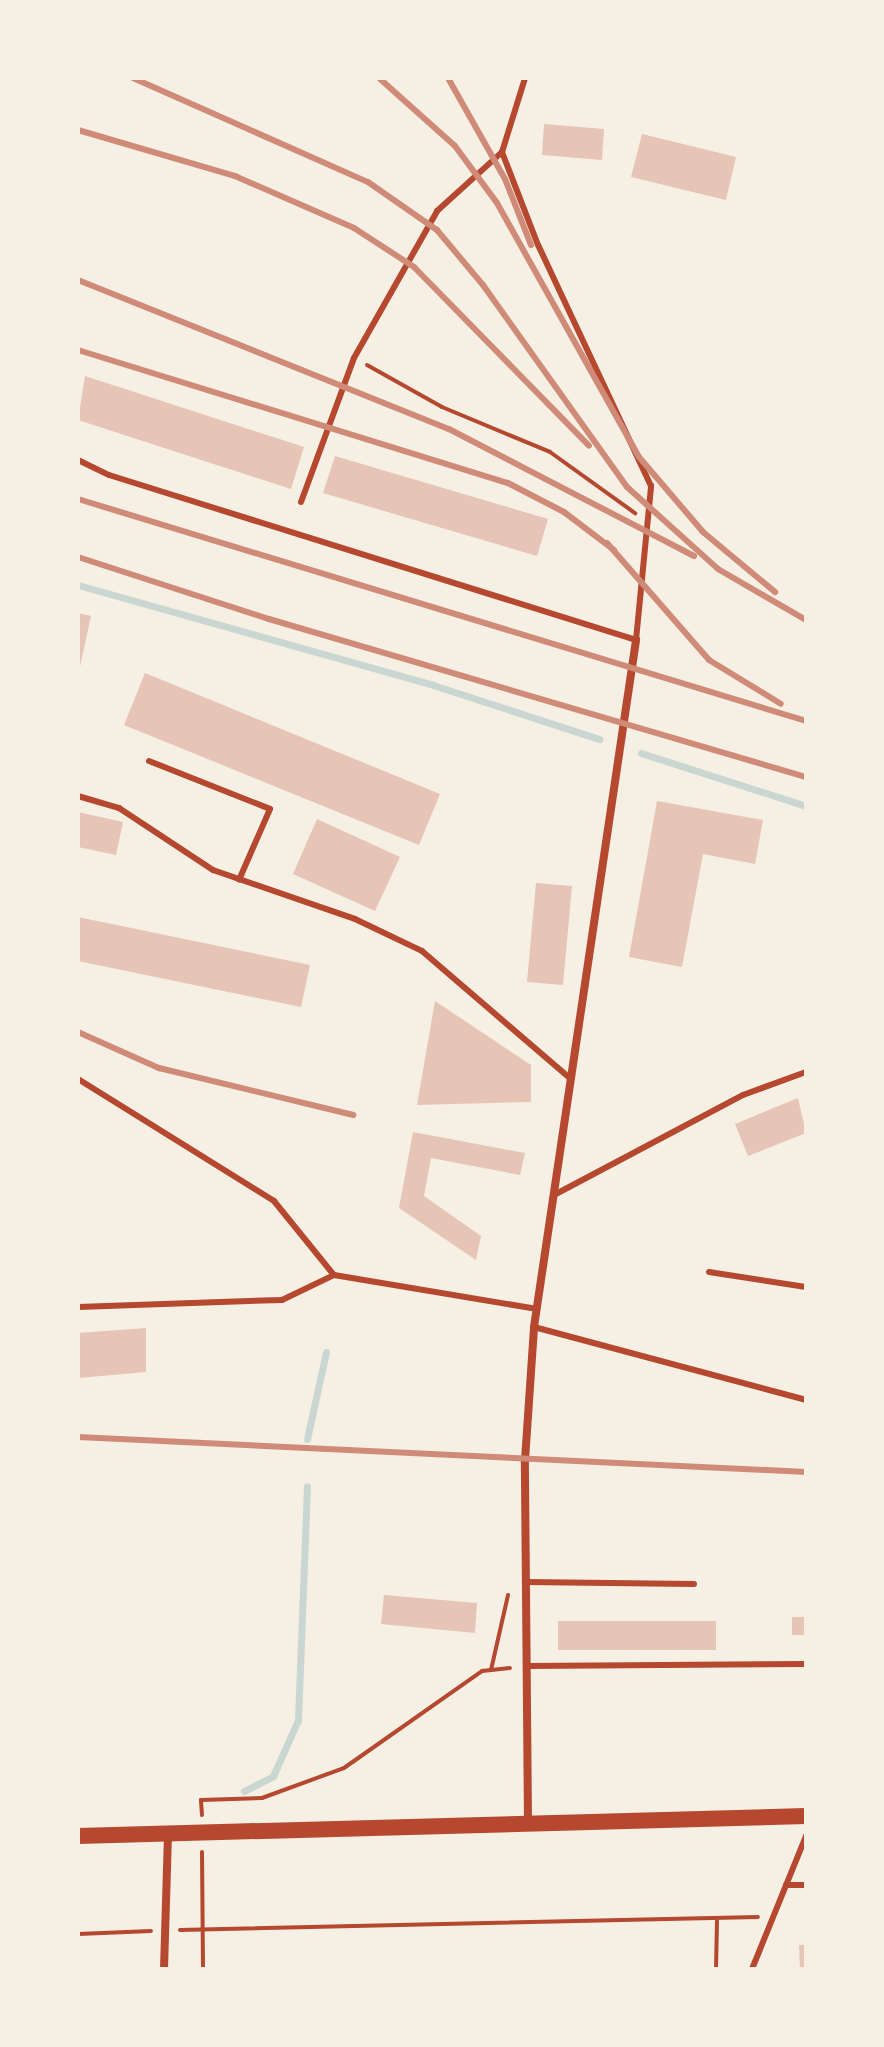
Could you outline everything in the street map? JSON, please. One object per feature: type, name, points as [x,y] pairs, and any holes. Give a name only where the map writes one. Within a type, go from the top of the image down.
[{"type":"main road","points":[[78,1836],[806,1816]]},
{"type":"street","points":[[528,1822],[525,1460],[534,1327],[636,640]]},
{"type":"street","points":[[164,1969],[168,1835]]},
{"type":"lane","points":[[301,502],[354,358],[437,211],[502,152],[525,78]]},
{"type":"lane","points":[[78,460],[109,475],[636,640],[651,486],[538,245],[502,152]]},
{"type":"lane","points":[[149,761],[270,809],[239,880]]},
{"type":"lane","points":[[78,796],[119,808],[213,870],[355,919],[422,951],[571,1079]]},
{"type":"lane","points":[[554,1195],[743,1095],[806,1072]]},
{"type":"lane","points":[[78,1079],[274,1201],[334,1275]]},
{"type":"lane","points":[[709,1272],[806,1287]]},
{"type":"lane","points":[[78,1307],[282,1300],[334,1275],[537,1309]]},
{"type":"lane","points":[[534,1327],[806,1400]]},
{"type":"lane","points":[[526,1582],[694,1584]]},
{"type":"lane","points":[[527,1666],[806,1664]]},
{"type":"lane","points":[[752,1969],[806,1836]]},
{"type":"lane","points":[[786,1885],[806,1885]]},
{"type":"path","points":[[354,358],[442,407],[550,452],[647,521]]},
{"type":"path","points":[[491,1670],[510,1587],[526,1582]]},
{"type":"path","points":[[203,1969],[200,1929],[201,1800],[262,1798],[344,1768],[482,1671],[527,1666]]},
{"type":"path","points":[[716,1969],[717,1921]]},
{"type":"path","points":[[78,1934],[200,1929],[734,1921]]},
{"type":"building","points":[[544,124],[604,129],[602,160],[542,155]]},
{"type":"building","points":[[642,134],[736,157],[726,200],[631,177]]},
{"type":"building","points":[[85,376],[304,447],[291,489],[78,420]]},
{"type":"building","points":[[335,456],[548,519],[537,556],[323,493]]},
{"type":"building","points":[[78,613],[91,616],[79,671],[78,671]]},
{"type":"building","points":[[145,673],[440,794],[419,845],[124,725]]},
{"type":"building","points":[[657,801],[763,820],[755,864],[703,854],[682,967],[629,957]]},
{"type":"building","points":[[78,812],[123,822],[116,855],[78,847]]},
{"type":"building","points":[[317,819],[400,857],[375,911],[293,874]]},
{"type":"building","points":[[536,883],[572,886],[563,985],[527,982]]},
{"type":"building","points":[[78,917],[310,965],[301,1007],[78,961]]},
{"type":"building","points":[[435,1001],[531,1065],[531,1102],[417,1105]]},
{"type":"building","points":[[798,1098],[806,1133],[748,1156],[735,1124]]},
{"type":"building","points":[[413,1132],[525,1153],[520,1175],[431,1158],[424,1196],[481,1236],[476,1260],[399,1208]]},
{"type":"building","points":[[146,1328],[146,1372],[78,1378],[78,1333]]},
{"type":"building","points":[[384,1595],[477,1603],[475,1633],[381,1624]]},
{"type":"building","points":[[792,1617],[806,1617],[806,1635],[792,1635]]},
{"type":"building","points":[[558,1621],[716,1621],[716,1650],[558,1650]]},
{"type":"building","points":[[799,1945],[806,1945],[806,1969],[800,1969]]},
{"type":"waterway","points":[[78,585],[433,685],[599,739]]},
{"type":"waterway","points":[[641,753],[806,806]]},
{"type":"waterway","points":[[307,1439],[326,1352]]},
{"type":"waterway","points":[[244,1791],[273,1776],[298,1720],[307,1486]]},
{"type":"railway","points":[[133,78],[368,182],[437,230],[483,285],[627,487],[718,569],[806,620]]},
{"type":"railway","points":[[379,78],[455,146],[497,203],[639,457],[703,532],[775,592]]},
{"type":"railway","points":[[448,78],[505,179],[531,245]]},
{"type":"railway","points":[[78,130],[235,176],[354,228],[414,267],[589,446]]},
{"type":"railway","points":[[78,280],[449,429],[694,556]]},
{"type":"railway","points":[[78,350],[508,483],[564,512],[614,550]]},
{"type":"railway","points":[[78,499],[806,721]]},
{"type":"railway","points":[[607,543],[709,660],[781,704]]},
{"type":"railway","points":[[78,557],[269,619],[806,777]]},
{"type":"railway","points":[[78,1032],[159,1068],[353,1115]]},
{"type":"railway","points":[[78,1437],[806,1472]]}]
